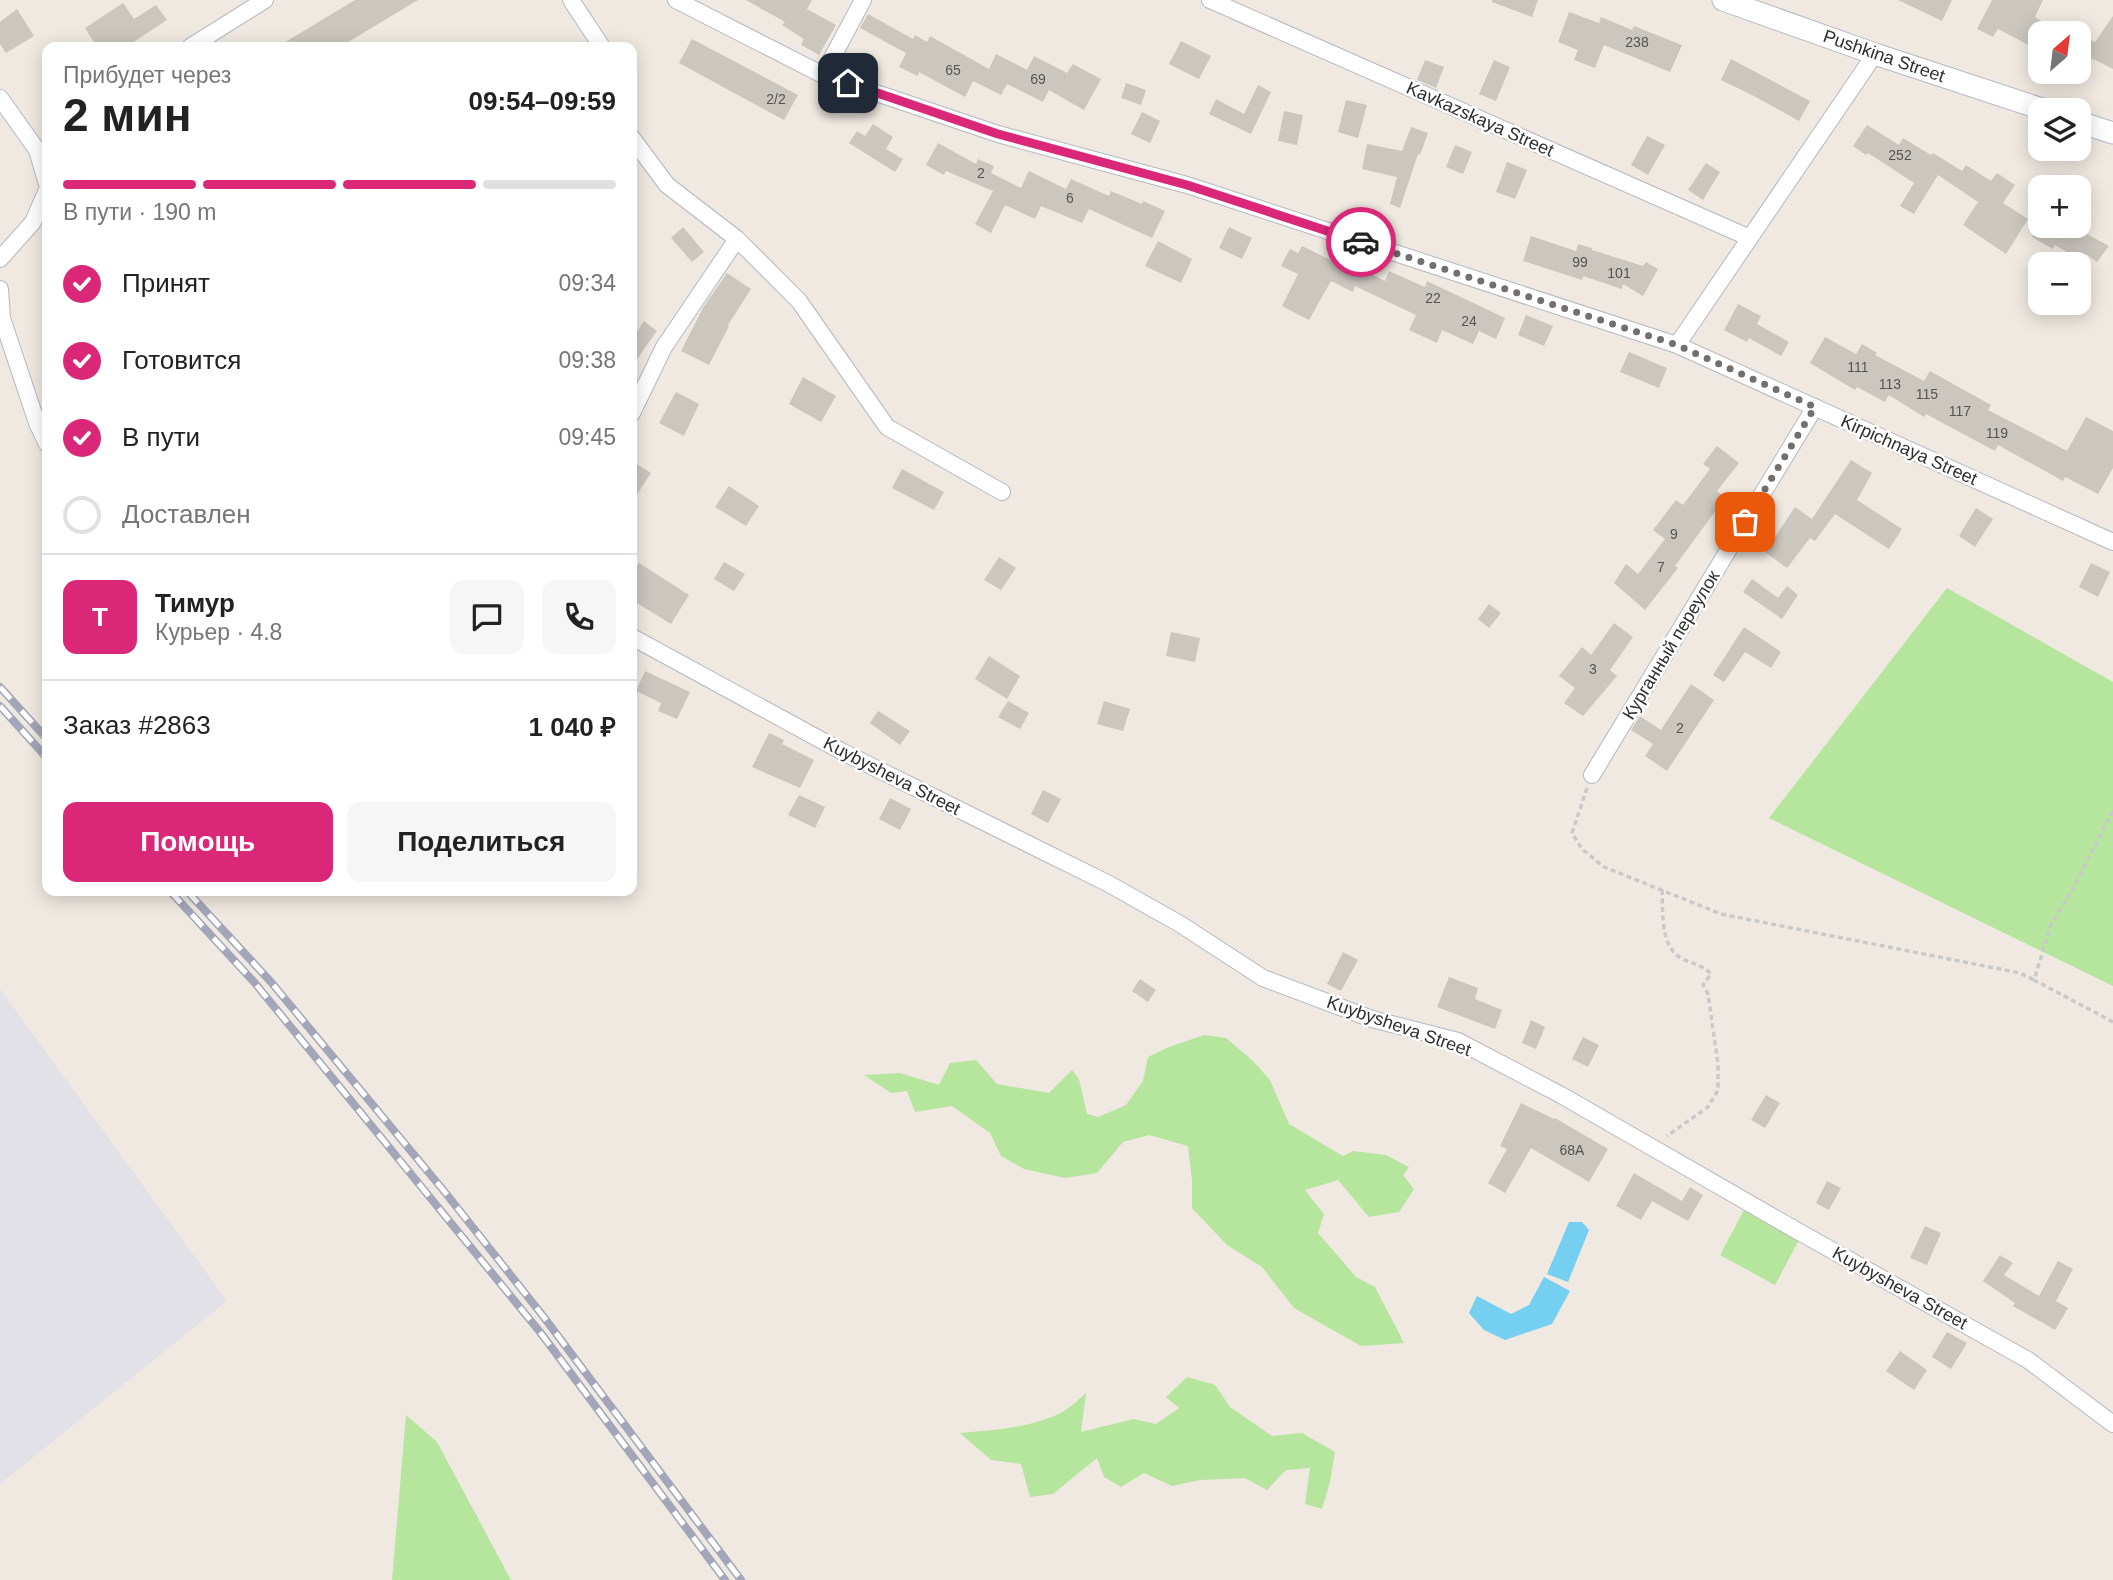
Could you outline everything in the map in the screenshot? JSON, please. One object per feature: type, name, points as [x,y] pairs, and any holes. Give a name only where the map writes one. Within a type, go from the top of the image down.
[{"type":"main road","name":"Pushkina Street","points":[[1723,0],[2028,104]]},
{"type":"main road","points":[[2091,126],[2113,133]]},
{"type":"street","points":[[198,42],[265,0]]},
{"type":"street","points":[[571,0],[599,42]]},
{"type":"street","name":"Kirpichnaya Street","points":[[676,0],[823,75],[998,134],[1187,185],[1677,345],[2113,542]]},
{"type":"street","points":[[823,75],[863,0]]},
{"type":"street","name":"Kavkazskaya Street","points":[[1210,0],[1750,238]]},
{"type":"street","points":[[1677,345],[1875,54]]},
{"type":"street","points":[[0,98],[42,146]]},
{"type":"street","points":[[637,145],[667,185],[737,239],[799,301],[887,427],[1002,492]]},
{"type":"street","points":[[0,259],[33,222],[42,201]]},
{"type":"street","points":[[637,403],[664,347],[737,239]]},
{"type":"street","points":[[0,289],[2,318],[42,434]]},
{"type":"street","name":"Курганный переулок","points":[[1592,775],[1815,407]]},
{"type":"street","name":"Kuybysheva Street","points":[[637,640],[843,752],[1109,884],[1180,923],[1264,978],[1371,1018],[1458,1041],[1561,1095],[2028,1360],[2113,1424]]},
{"type":"path","points":[[1592,775],[1572,834],[1582,849],[1604,867],[1721,914],[2020,973],[2113,1022]]},
{"type":"path","points":[[2034,980],[2051,925],[2113,811]]},
{"type":"path","points":[[1650,1147],[1708,1107],[1718,1090],[1718,1065],[1708,994],[1703,985],[1711,974],[1705,968],[1679,957],[1666,940],[1662,890]]},
{"type":"shaded area","points":[[0,989],[227,1301],[0,1484]]},
{"type":"green space","points":[[1947,588],[2113,682],[2113,986],[1769,818]]},
{"type":"green space","points":[[1204,1035],[1226,1038],[1252,1060],[1270,1080],[1289,1124],[1343,1156],[1353,1151],[1386,1155],[1409,1167],[1403,1175],[1414,1189],[1399,1212],[1369,1217],[1338,1180],[1305,1190],[1324,1214],[1318,1233],[1356,1277],[1375,1287],[1404,1343],[1361,1346],[1294,1308],[1262,1267],[1227,1245],[1192,1208],[1188,1146],[1149,1135],[1123,1142],[1097,1173],[1065,1178],[1024,1169],[1001,1156],[990,1133],[952,1106],[915,1112],[907,1091],[891,1093],[864,1075],[900,1073],[939,1085],[950,1063],[976,1060],[997,1084],[1049,1093],[1072,1070],[1079,1079],[1087,1114],[1098,1117],[1126,1105],[1143,1081],[1148,1057]]},
{"type":"green space","points":[[1744,1210],[1799,1240],[1775,1285],[1720,1255]]},
{"type":"green space","points":[[1187,1377],[1215,1385],[1230,1407],[1272,1436],[1302,1433],[1335,1452],[1322,1509],[1305,1504],[1310,1468],[1286,1470],[1267,1490],[1245,1478],[1200,1480],[1172,1486],[1144,1473],[1121,1487],[1104,1477],[1097,1458],[1053,1494],[1030,1497],[1021,1464],[991,1460],[960,1433],[1040,1421],[1064,1411],[1086,1393],[1081,1432],[1134,1419],[1156,1424],[1179,1408],[1166,1397]]},
{"type":"green space","points":[[406,1415],[437,1442],[511,1580],[392,1580]]},
{"type":"water","points":[[1569,1222],[1582,1222],[1589,1230],[1568,1282],[1547,1274]]},
{"type":"water","points":[[1544,1277],[1570,1291],[1552,1324],[1505,1340],[1484,1330],[1469,1313],[1477,1296],[1511,1314],[1529,1305]]},
{"type":"building","points":[[355,0],[418,0],[348,42],[285,42]]},
{"type":"building","points":[[746,0],[812,0],[807,9],[836,25],[819,55],[801,45],[804,39],[782,25],[785,22]]},
{"type":"building","points":[[1492,0],[1538,0],[1532,17]]},
{"type":"building","points":[[1898,0],[1952,0],[1942,21]]},
{"type":"building","points":[[1992,0],[2043,0],[2035,17],[2042,21],[2028,21],[2028,45],[1998,29],[1993,37],[1977,29]]},
{"type":"building","points":[[123,3],[134,19],[156,5],[167,20],[134,42],[94,42],[85,28]]},
{"type":"building","points":[[17,9],[34,36],[6,53],[0,44],[0,22]]},
{"type":"building","points":[[1569,12],[1599,23],[1601,17],[1632,30],[1634,26],[1682,45],[1670,72],[1604,45],[1595,68],[1574,60],[1578,50],[1558,42]]},
{"type":"building","points":[[868,14],[913,39],[915,35],[927,42],[930,36],[989,69],[996,54],[1027,70],[1034,56],[1067,73],[1073,64],[1101,79],[1084,110],[1049,90],[1043,102],[1007,84],[1001,95],[973,81],[965,97],[919,72],[918,76],[899,67],[906,53],[860,28]]},
{"type":"building","points":[[2113,16],[2113,69],[2091,58],[2091,40],[2095,42]]},
{"type":"building","points":[[692,39],[798,95],[784,120],[679,63]]},
{"type":"building","points":[[1181,41],[1211,56],[1199,79],[1169,64]]},
{"type":"building","points":[[1731,59],[1810,101],[1799,121],[1721,80]]},
{"type":"building","points":[[1425,60],[1444,67],[1436,88],[1417,80]]},
{"type":"building","points":[[1494,60],[1510,67],[1496,101],[1479,94]]},
{"type":"building","points":[[1126,83],[1146,90],[1141,105],[1121,98]]},
{"type":"building","points":[[1258,85],[1271,92],[1251,134],[1209,114],[1216,99],[1244,114]]},
{"type":"building","points":[[1346,100],[1367,105],[1358,138],[1338,132]]},
{"type":"building","points":[[1284,111],[1303,115],[1297,145],[1278,141]]},
{"type":"building","points":[[1142,112],[1160,121],[1150,143],[1131,134]]},
{"type":"building","points":[[873,124],[893,137],[886,149],[903,159],[895,172],[849,143],[857,131],[865,136]]},
{"type":"building","points":[[1867,125],[1899,145],[1903,138],[1962,171],[1966,165],[1991,181],[1997,173],[2015,185],[2003,203],[2028,219],[2006,254],[1963,225],[1978,202],[1938,175],[1914,214],[1900,206],[1914,183],[1853,146]]},
{"type":"building","points":[[1411,127],[1428,133],[1400,208],[1390,204],[1397,177],[1362,169],[1367,144],[1402,151]]},
{"type":"building","points":[[1647,136],[1665,145],[1648,175],[1631,165]]},
{"type":"building","points":[[938,143],[976,164],[978,159],[994,166],[991,173],[1021,188],[1029,171],[1066,189],[1071,179],[1109,196],[1111,191],[1165,211],[1152,238],[1089,209],[1082,223],[1041,206],[1035,219],[1005,205],[991,233],[975,224],[993,191],[946,171],[944,175],[926,165]]},
{"type":"building","points":[[1455,145],[1472,152],[1463,174],[1446,167]]},
{"type":"building","points":[[1507,162],[1527,170],[1515,199],[1496,192]]},
{"type":"building","points":[[1706,163],[1720,172],[1703,200],[1688,190]]},
{"type":"building","points":[[683,227],[704,252],[692,262],[671,238]]},
{"type":"building","points":[[1229,227],[1252,238],[1242,259],[1219,248]]},
{"type":"building","points":[[1531,236],[1576,251],[1578,244],[1643,266],[1646,262],[1658,269],[1643,296],[1623,284],[1622,289],[1583,276],[1582,280],[1523,261]]},
{"type":"building","points":[[2091,236],[2109,246],[2097,262],[2091,258],[2091,252],[2067,252],[2055,245],[2053,249],[2034,238]]},
{"type":"building","points":[[1158,241],[1192,259],[1181,283],[1145,266]]},
{"type":"building","points":[[1302,246],[1343,266],[1345,261],[1385,281],[1389,271],[1425,287],[1427,281],[1505,318],[1496,339],[1479,331],[1473,344],[1442,330],[1437,343],[1409,330],[1416,315],[1355,286],[1353,292],[1331,281],[1309,320],[1282,306],[1298,274],[1281,266],[1290,249],[1298,253]]},
{"type":"building","points":[[727,273],[751,289],[728,325],[709,365],[681,351],[704,306]]},
{"type":"building","points":[[1738,304],[1761,316],[1757,324],[1789,342],[1781,356],[1749,338],[1747,342],[1724,330]]},
{"type":"building","points":[[1526,315],[1553,326],[1544,346],[1518,335]]},
{"type":"building","points":[[644,321],[657,331],[637,359],[637,332]]},
{"type":"building","points":[[1825,337],[1856,354],[1862,344],[1877,353],[1875,355],[1924,381],[1930,371],[1991,405],[1988,410],[2067,451],[2086,417],[2113,431],[2113,468],[2098,494],[2065,477],[2063,481],[1998,445],[1995,451],[1926,414],[1924,417],[1889,395],[1885,402],[1857,387],[1855,390],[1810,363]]},
{"type":"building","points":[[1629,352],[1667,368],[1659,388],[1620,372]]},
{"type":"building","points":[[803,377],[836,396],[821,422],[789,404]]},
{"type":"building","points":[[676,392],[699,404],[684,436],[659,423]]},
{"type":"building","points":[[1717,446],[1739,463],[1717,491],[1725,498],[1675,566],[1678,568],[1645,610],[1614,583],[1626,564],[1638,574],[1665,539],[1653,530],[1676,500],[1683,505],[1710,469],[1703,464]]},
{"type":"building","points":[[1851,460],[1872,473],[1857,500],[1902,529],[1889,549],[1835,514],[1815,541],[1810,538],[1787,568],[1765,552],[1795,507],[1812,519]]},
{"type":"building","points":[[637,464],[651,473],[637,494]]},
{"type":"building","points":[[902,469],[944,492],[934,510],[892,488]]},
{"type":"building","points":[[729,486],[759,506],[746,526],[715,507]]},
{"type":"building","points":[[1976,508],[1993,519],[1975,547],[1959,536]]},
{"type":"building","points":[[999,557],[1016,568],[1001,590],[984,580]]},
{"type":"building","points":[[724,562],[745,574],[734,591],[714,579]]},
{"type":"building","points":[[639,563],[689,595],[671,624],[637,603]]},
{"type":"building","points":[[2091,563],[2110,572],[2098,597],[2079,587]]},
{"type":"building","points":[[1752,579],[1778,598],[1787,586],[1798,595],[1782,619],[1743,592]]},
{"type":"building","points":[[1489,604],[1501,613],[1489,628],[1478,619]]},
{"type":"building","points":[[1614,623],[1633,637],[1610,670],[1617,676],[1583,716],[1564,703],[1575,688],[1559,676],[1582,647],[1591,655]]},
{"type":"building","points":[[1744,627],[1781,652],[1771,668],[1745,652],[1724,682],[1713,675]]},
{"type":"building","points":[[1171,632],[1200,638],[1195,662],[1166,656]]},
{"type":"building","points":[[989,656],[1020,676],[1007,699],[975,679]]},
{"type":"building","points":[[645,671],[690,692],[677,719],[658,711],[661,703],[637,691]]},
{"type":"building","points":[[1691,684],[1714,700],[1667,771],[1645,756],[1653,744],[1631,730],[1640,716],[1661,730]]},
{"type":"building","points":[[1008,701],[1029,713],[1020,729],[998,717]]},
{"type":"building","points":[[1104,701],[1130,709],[1123,731],[1097,724]]},
{"type":"building","points":[[878,711],[910,731],[900,745],[870,723]]},
{"type":"building","points":[[769,733],[784,740],[782,744],[814,760],[800,788],[752,767]]},
{"type":"building","points":[[1043,790],[1061,799],[1048,823],[1031,814]]},
{"type":"building","points":[[799,795],[825,807],[815,828],[788,815]]},
{"type":"building","points":[[890,798],[911,809],[900,830],[879,819]]},
{"type":"building","points":[[1343,952],[1358,960],[1341,991],[1327,984]]},
{"type":"building","points":[[1449,977],[1478,988],[1475,999],[1502,1010],[1495,1029],[1437,1007]]},
{"type":"building","points":[[1140,979],[1156,990],[1148,1002],[1132,991]]},
{"type":"building","points":[[1531,1020],[1545,1027],[1536,1049],[1522,1043]]},
{"type":"building","points":[[1583,1037],[1599,1045],[1588,1067],[1572,1059]]},
{"type":"building","points":[[1766,1095],[1780,1103],[1765,1128],[1751,1120]]},
{"type":"building","points":[[1521,1103],[1555,1118],[1608,1149],[1589,1182],[1531,1148],[1505,1193],[1488,1183],[1507,1149],[1500,1146]]},
{"type":"building","points":[[1634,1173],[1682,1201],[1690,1187],[1703,1195],[1688,1221],[1652,1201],[1641,1220],[1616,1206]]},
{"type":"building","points":[[1827,1181],[1841,1188],[1829,1210],[1816,1203]]},
{"type":"building","points":[[1925,1226],[1941,1233],[1927,1265],[1910,1258]]},
{"type":"building","points":[[2000,1255],[2013,1263],[2004,1275],[2039,1296],[2058,1261],[2073,1269],[2056,1301],[2068,1308],[2055,1330],[2013,1306],[2015,1303],[1983,1281]]},
{"type":"building","points":[[1947,1332],[1967,1343],[1951,1369],[1932,1357]]},
{"type":"building","points":[[1900,1351],[1927,1370],[1914,1390],[1886,1371]]},
{"type":"railway","points":[[0,687],[42,733]]},
{"type":"railway","points":[[0,706],[42,752]]},
{"type":"railway","points":[[175,896],[254,982],[540,1332],[725,1580]]},
{"type":"railway","points":[[192,896],[271,982],[444,1191],[543,1316],[741,1580]]},
{"type":"way so far","points":[[1361,242],[1677,345],[1815,407],[1745,522]]},
{"type":"route","points":[[848,83],[998,134],[1187,185],[1361,242]]}]
